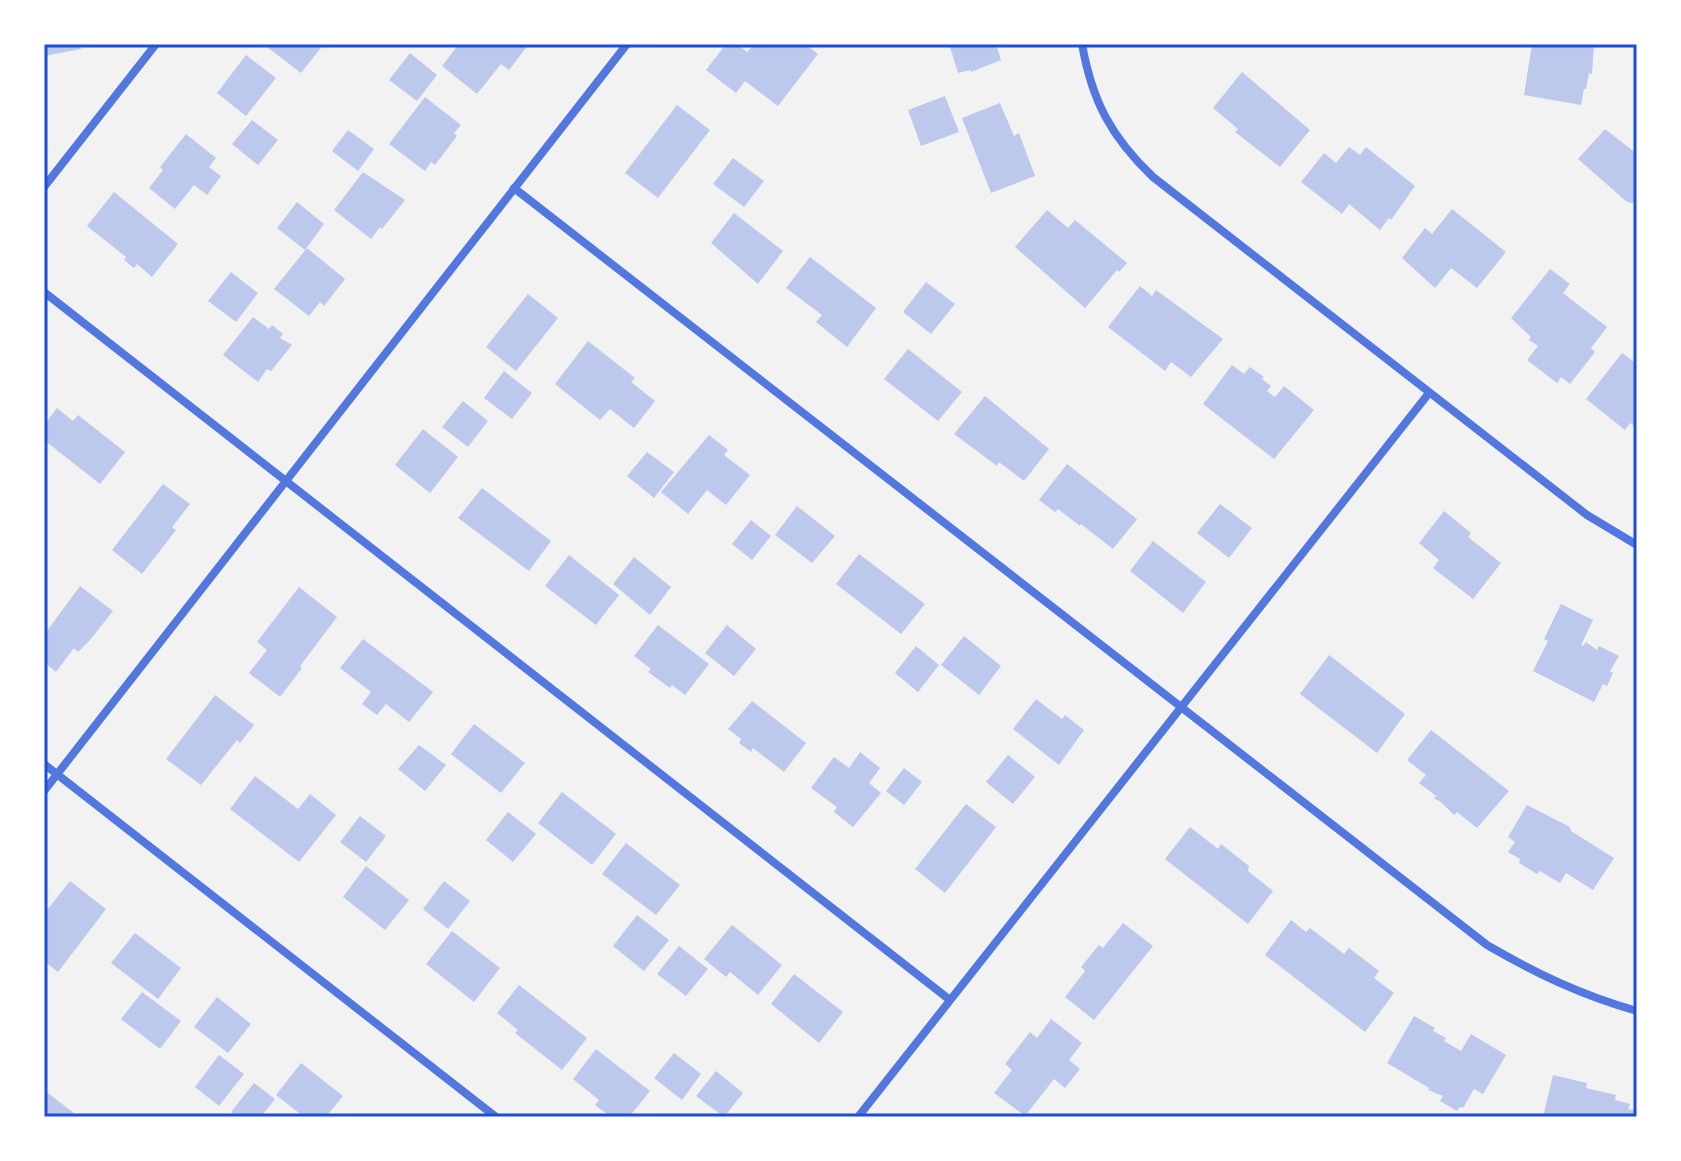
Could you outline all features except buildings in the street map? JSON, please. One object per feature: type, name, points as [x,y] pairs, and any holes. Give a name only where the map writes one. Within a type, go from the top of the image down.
[{"type":"street","points":[[44,187],[156,44]]},
{"type":"street","points":[[44,791],[627,44]]},
{"type":"street","points":[[1082,44],[1097,103],[1113,132],[1153,177],[1587,515],[1637,545]]},
{"type":"street","points":[[514,188],[1487,945],[1535,974],[1587,996],[1637,1011]]},
{"type":"street","points":[[44,292],[950,1000]]},
{"type":"street","points":[[858,1117],[1429,393]]},
{"type":"street","points":[[44,764],[496,1117]]}]
